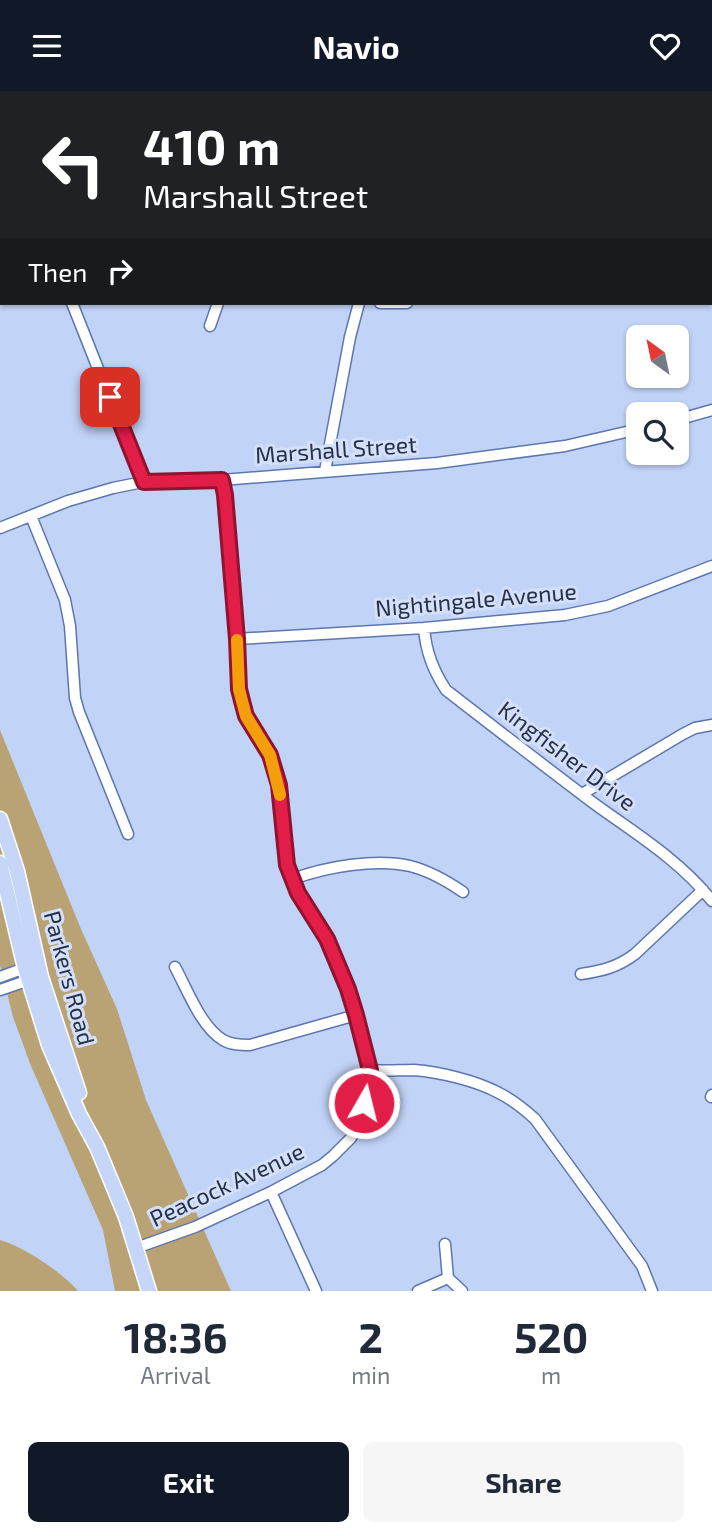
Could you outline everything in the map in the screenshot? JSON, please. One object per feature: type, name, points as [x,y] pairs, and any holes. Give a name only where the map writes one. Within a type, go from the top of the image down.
[{"type":"main road","name":"Parkers Road","points":[[0,819],[17,871],[33,972]]},
{"type":"main road","name":"Parkers Road","points":[[0,863],[33,972],[97,1147],[126,1217],[149,1291]]},
{"type":"street","points":[[73,305],[144,482]]},
{"type":"street","points":[[210,326],[217,305]]},
{"type":"street","points":[[325,471],[358,305]]},
{"type":"street","points":[[689,417],[712,410]]},
{"type":"street","name":"Marshall Street","points":[[0,528],[89,494],[144,482],[222,480],[437,463],[565,446],[626,432]]},
{"type":"street","name":"Peacock Avenue","points":[[136,1248],[195,1227],[322,1165],[351,1138],[358,1125],[370,1070],[348,989],[327,939],[298,893],[287,865],[279,785],[270,755],[246,716],[242,701],[222,480]]},
{"type":"street","points":[[31,516],[65,600],[75,698],[79,712],[128,834]]},
{"type":"street","name":"Nightingale Avenue","points":[[237,639],[424,628],[565,615],[608,606],[712,566]]},
{"type":"street","name":"Kingfisher Drive","points":[[424,628],[430,660],[446,690],[667,857],[712,901]]},
{"type":"street","points":[[582,794],[683,734],[695,728],[712,725]]},
{"type":"street","points":[[292,879],[341,867],[379,863],[409,866],[430,873],[463,892]]},
{"type":"street","points":[[580,974],[603,971],[623,963],[703,890]]},
{"type":"street","points":[[175,967],[202,1018],[224,1040],[237,1045],[250,1045],[356,1015]]},
{"type":"street","points":[[0,977],[33,972]]},
{"type":"street","points":[[0,990],[33,972]]},
{"type":"street","points":[[370,1070],[416,1070],[451,1077],[498,1092],[518,1104],[535,1119],[642,1266],[652,1291]]},
{"type":"street","points":[[271,1192],[316,1291]]},
{"type":"street","points":[[445,1244],[448,1278],[462,1291]]},
{"type":"street","points":[[418,1291],[448,1278]]},
{"type":"shaded area","points":[[0,730],[81,929],[117,1009],[146,1100],[231,1291],[115,1291],[103,1230],[31,1066],[13,1017],[0,965]]},
{"type":"shaded area","points":[[0,1240],[42,1261],[78,1291],[0,1291]]},
{"type":"slow traffic","points":[[237,640],[239,689],[246,716],[270,755],[280,795]]},
{"type":"route","points":[[110,397],[144,482],[222,480],[239,689],[246,716],[270,755],[279,785],[287,865],[298,893],[327,939],[356,1015],[370,1070],[364,1103]]}]
